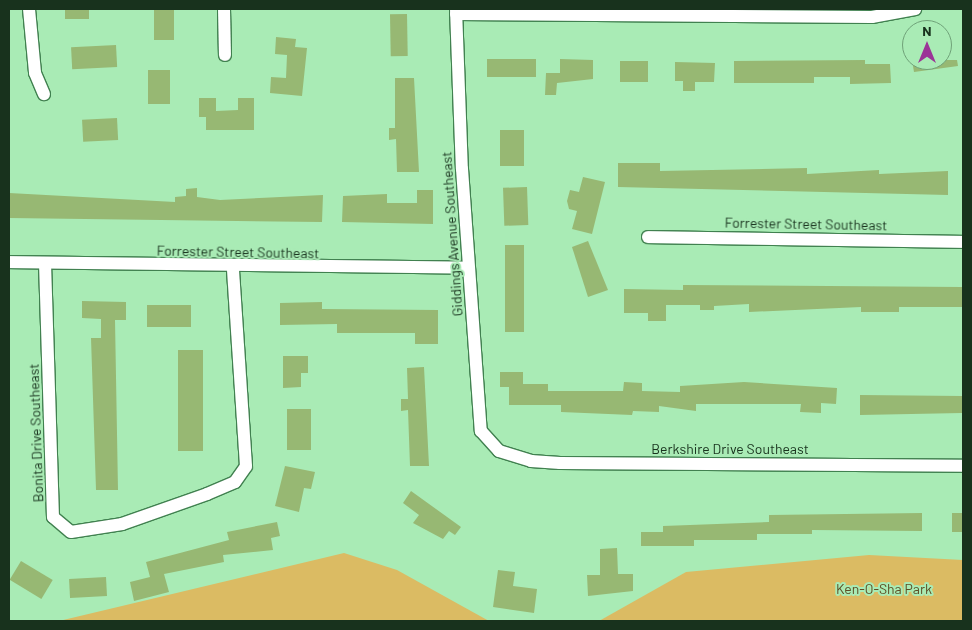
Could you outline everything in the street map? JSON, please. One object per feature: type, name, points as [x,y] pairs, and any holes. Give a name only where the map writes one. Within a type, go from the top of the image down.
[{"type":"street","points":[[30,9],[35,73],[44,94]]},
{"type":"street","points":[[224,9],[225,55]]},
{"type":"street","points":[[456,11],[872,16],[915,9]]},
{"type":"street","name":"Giddings Avenue Southeast","points":[[456,11],[468,268],[481,431],[499,451]]},
{"type":"street","name":"Forrester Street Southeast","points":[[648,237],[963,242]]},
{"type":"street","name":"Forrester Street Southeast","points":[[9,262],[233,268],[468,268]]},
{"type":"street","name":"Bonita Drive Southeast","points":[[45,263],[54,517],[71,532],[122,524],[207,494],[235,482],[246,466],[233,268]]},
{"type":"street","name":"Berkshire Drive Southeast","points":[[499,451],[531,461],[560,463],[963,466]]},
{"type":"green space","points":[[344,553],[397,570],[489,621],[59,621]]},
{"type":"green space","name":"Ken-O-Sha Park","points":[[869,555],[963,560],[963,621],[599,621],[686,572]]},
{"type":"building","points":[[65,9],[89,9],[89,19],[65,19]]},
{"type":"building","points":[[154,9],[174,9],[174,40],[154,40]]},
{"type":"building","points":[[390,14],[407,14],[408,56],[391,56]]},
{"type":"building","points":[[276,37],[296,39],[295,47],[307,48],[302,96],[270,93],[271,77],[286,78],[287,55],[275,54]]},
{"type":"building","points":[[116,45],[117,67],[72,69],[71,47]]},
{"type":"building","points":[[487,59],[536,59],[536,77],[487,77]]},
{"type":"building","points":[[560,59],[593,60],[593,79],[557,83],[556,95],[545,95],[546,73],[560,73]]},
{"type":"building","points":[[865,60],[865,64],[890,64],[891,83],[850,84],[850,77],[814,77],[814,83],[734,83],[734,61]]},
{"type":"building","points":[[952,60],[957,60],[958,66],[952,67]]},
{"type":"building","points":[[620,61],[648,61],[648,82],[620,82]]},
{"type":"building","points":[[675,62],[715,63],[714,82],[695,82],[695,91],[683,91],[683,81],[675,81]]},
{"type":"building","points":[[148,70],[170,70],[170,104],[148,104]]},
{"type":"building","points":[[395,78],[414,78],[419,172],[397,172],[396,139],[389,140],[389,128],[395,128]]},
{"type":"building","points":[[199,98],[216,98],[216,111],[238,110],[238,98],[254,98],[254,130],[206,130],[206,117],[199,117]]},
{"type":"building","points":[[117,118],[118,140],[83,142],[82,120]]},
{"type":"building","points":[[500,130],[524,130],[524,166],[500,166]]},
{"type":"building","points":[[618,163],[660,163],[660,171],[807,168],[807,174],[879,170],[879,174],[948,171],[948,195],[618,187]]},
{"type":"building","points":[[583,177],[605,182],[592,234],[572,229],[577,211],[569,209],[567,201],[570,190],[579,192]]},
{"type":"building","points":[[527,187],[528,225],[504,226],[503,188]]},
{"type":"building","points":[[197,188],[197,197],[220,200],[323,195],[322,222],[9,218],[9,193],[175,202],[175,197],[186,196],[186,189]]},
{"type":"building","points":[[417,190],[433,190],[433,224],[342,222],[343,196],[387,194],[387,203],[417,203]]},
{"type":"building","points":[[588,241],[608,290],[588,297],[572,247]]},
{"type":"building","points":[[505,245],[524,245],[524,332],[505,332]]},
{"type":"building","points":[[683,285],[962,287],[962,307],[899,307],[899,312],[861,312],[861,307],[749,312],[749,304],[714,306],[714,310],[700,310],[700,305],[666,305],[666,321],[648,321],[648,313],[624,313],[624,289],[683,290]]},
{"type":"building","points":[[82,301],[126,302],[126,320],[115,320],[118,490],[96,490],[91,338],[101,338],[101,319],[82,318]]},
{"type":"building","points":[[322,302],[322,309],[438,310],[438,344],[415,344],[415,333],[337,333],[337,324],[280,325],[280,303]]},
{"type":"building","points":[[147,305],[191,305],[191,327],[147,327]]},
{"type":"building","points":[[178,350],[203,350],[203,451],[178,451]]},
{"type":"building","points":[[283,356],[308,356],[308,373],[301,373],[301,387],[283,388]]},
{"type":"building","points":[[424,367],[429,466],[410,466],[408,410],[401,411],[401,399],[408,399],[407,368]]},
{"type":"building","points":[[500,372],[523,372],[523,384],[548,384],[548,391],[623,391],[624,382],[642,383],[642,391],[680,392],[680,386],[744,382],[837,388],[836,404],[821,403],[821,413],[800,412],[801,404],[696,404],[696,411],[659,406],[659,412],[633,411],[632,415],[561,412],[561,405],[509,405],[509,387],[500,387]]},
{"type":"building","points":[[860,395],[962,396],[962,413],[860,415]]},
{"type":"building","points":[[287,409],[311,409],[311,450],[287,450]]},
{"type":"building","points":[[285,466],[315,472],[311,489],[304,488],[299,512],[275,506]]},
{"type":"building","points":[[411,491],[461,527],[455,535],[449,531],[443,539],[413,523],[419,515],[403,503]]},
{"type":"building","points":[[922,513],[922,531],[812,530],[812,534],[757,534],[757,540],[694,540],[694,546],[641,546],[641,532],[663,532],[663,526],[769,522],[769,515]]},
{"type":"building","points":[[952,513],[963,513],[963,532],[952,532]]},
{"type":"building","points":[[277,522],[280,536],[271,538],[273,550],[223,555],[224,562],[164,574],[169,592],[134,601],[130,582],[150,577],[146,562],[229,540],[227,532]]},
{"type":"building","points":[[617,548],[618,574],[633,574],[633,591],[588,596],[587,575],[600,575],[600,549]]},
{"type":"building","points":[[21,561],[53,580],[41,599],[10,580]]},
{"type":"building","points":[[498,570],[515,572],[513,586],[537,589],[534,613],[493,607]]},
{"type":"building","points":[[106,577],[107,596],[70,598],[69,579]]}]
